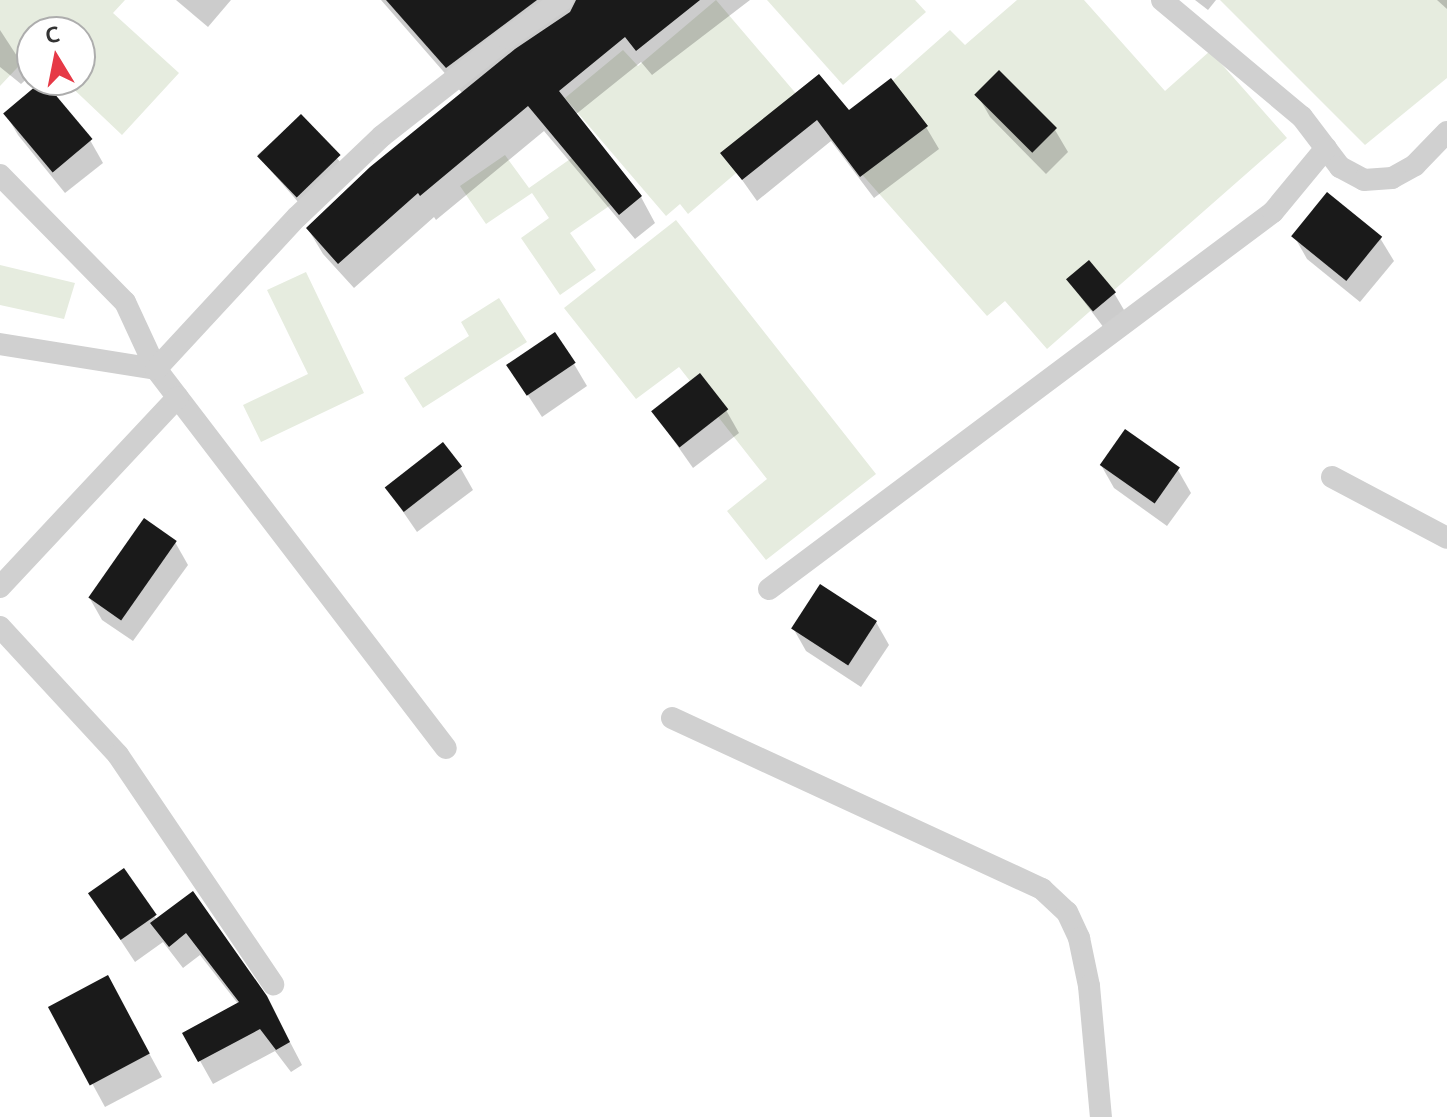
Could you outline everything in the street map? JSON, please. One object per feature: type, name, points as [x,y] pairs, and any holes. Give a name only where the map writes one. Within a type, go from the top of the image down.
[{"type":"lane","points":[[156,369],[297,217],[382,136],[562,0]]},
{"type":"lane","points":[[1162,0],[1302,117],[1340,167],[1364,180],[1392,178],[1415,165],[1447,132]]},
{"type":"lane","points":[[769,589],[1273,212],[1326,148]]},
{"type":"lane","points":[[0,175],[125,302],[156,369],[446,748]]},
{"type":"lane","points":[[0,344],[156,369]]},
{"type":"lane","points":[[0,587],[178,397]]},
{"type":"lane","points":[[1332,477],[1447,538]]},
{"type":"lane","points":[[0,627],[118,755],[273,984]]},
{"type":"lane","points":[[672,718],[1042,889],[1067,912],[1079,938],[1089,986],[1101,1117]]},
{"type":"shaded area","points":[[0,0],[125,0],[113,13],[179,73],[122,135],[81,96],[96,96],[96,16],[16,16],[16,69],[0,86]]},
{"type":"shaded area","points":[[716,0],[810,110],[688,214],[680,204],[666,216],[565,98],[623,50],[638,66]]},
{"type":"shaded area","points":[[767,0],[915,0],[926,12],[843,85]]},
{"type":"shaded area","points":[[1017,0],[1084,0],[1165,91],[1210,51],[1287,138],[1047,349],[1005,301],[987,316],[829,137],[950,30],[965,45]]},
{"type":"shaded area","points":[[1220,0],[1447,0],[1447,78],[1365,145]]},
{"type":"shaded area","points":[[583,150],[618,200],[570,233],[596,270],[560,295],[521,238],[549,218],[532,193],[486,224],[460,186],[505,155],[529,188]]},
{"type":"shaded area","points":[[676,220],[876,474],[766,560],[727,511],[767,479],[679,367],[636,399],[564,308]]},
{"type":"shaded area","points":[[0,265],[75,283],[64,319],[0,305]]},
{"type":"shaded area","points":[[306,272],[364,393],[261,442],[243,405],[308,374],[267,290]]},
{"type":"shaded area","points":[[499,298],[527,342],[423,408],[404,378],[469,336],[461,322]]},
{"type":"building","points":[[386,0],[537,0],[446,68]]},
{"type":"building","points":[[576,0],[700,0],[636,51],[625,37],[559,91],[642,196],[619,215],[528,106],[420,196],[418,193],[338,264],[306,228],[370,167],[515,49],[570,12]]},
{"type":"building","points":[[999,70],[1057,128],[1032,153],[974,95]]},
{"type":"building","points":[[819,74],[849,110],[891,78],[928,126],[860,177],[817,120],[742,180],[720,153]]},
{"type":"building","points":[[24,96],[56,96],[92,139],[53,172],[3,113]]},
{"type":"building","points":[[301,114],[341,155],[297,197],[257,156]]},
{"type":"building","points":[[1327,192],[1382,237],[1346,281],[1291,236]]},
{"type":"building","points":[[1089,260],[1116,292],[1093,311],[1066,279]]},
{"type":"building","points":[[555,332],[576,363],[527,396],[506,365]]},
{"type":"building","points":[[700,373],[728,409],[679,447],[651,411]]},
{"type":"building","points":[[1125,429],[1180,467],[1155,503],[1100,465]]},
{"type":"building","points":[[443,442],[462,466],[404,512],[385,488]]},
{"type":"building","points":[[144,518],[177,541],[121,620],[88,597]]},
{"type":"building","points":[[820,584],[877,621],[848,665],[791,628]]},
{"type":"building","points":[[124,868],[157,915],[121,940],[88,893]]},
{"type":"building","points":[[193,891],[267,996],[290,1042],[276,1050],[260,1029],[198,1062],[182,1033],[239,1002],[186,933],[169,947],[150,923]]},
{"type":"building","points":[[108,975],[150,1054],[90,1086],[48,1007]]}]
